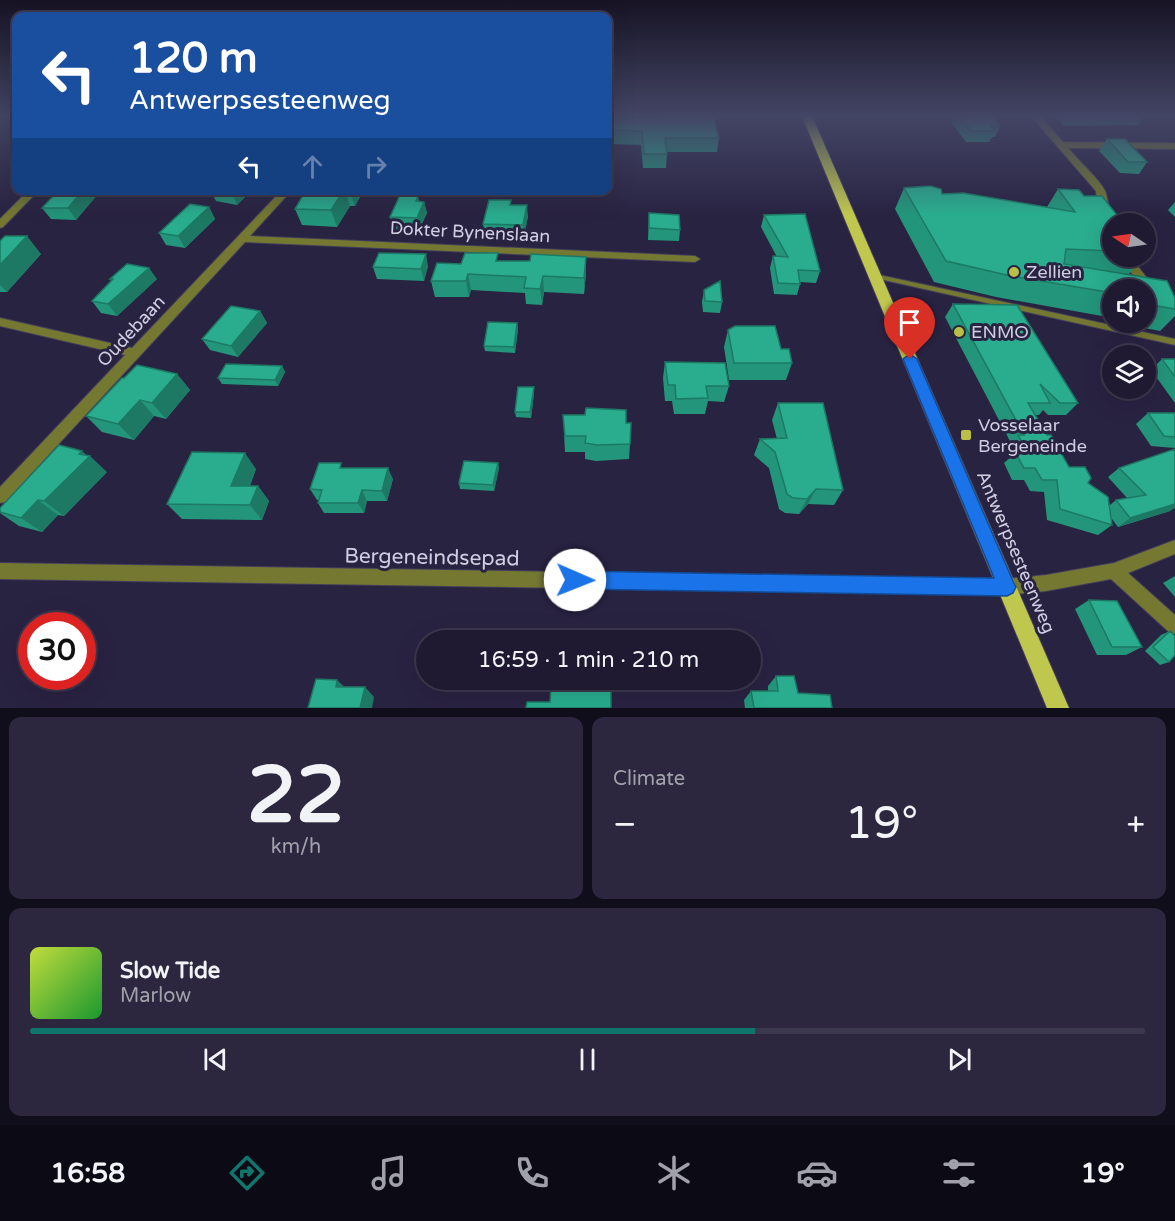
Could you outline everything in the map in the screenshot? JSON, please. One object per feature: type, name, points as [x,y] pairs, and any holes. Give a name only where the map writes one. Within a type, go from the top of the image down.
[{"type":"main road","name":"Antwerpsesteenweg","points":[[821,149],[1058,708]]},
{"type":"street","points":[[1065,149],[1101,191],[1104,213]]},
{"type":"street","points":[[0,225],[30,195]]},
{"type":"street","name":"Oudebaan","points":[[0,497],[283,195]]},
{"type":"street","name":"Dokter Bynenslaan","points":[[243,238],[695,259]]},
{"type":"street","points":[[1132,267],[1142,279]]},
{"type":"street","points":[[0,322],[135,353]]},
{"type":"street","name":"Bergeneindsepad","points":[[0,571],[1007,587],[1046,583],[1114,571],[1175,548]]},
{"type":"street","points":[[1114,571],[1175,626]]},
{"type":"lane","points":[[875,276],[1175,342]]},
{"type":"building","points":[[644,149],[666,149],[667,154],[644,154]]},
{"type":"building","points":[[1116,149],[1135,149],[1147,162],[1128,162]]},
{"type":"building","points":[[930,186],[941,189],[942,194],[963,193],[1075,212],[1058,189],[1079,190],[1084,196],[1102,196],[1115,213],[1102,213],[1102,251],[1066,249],[1064,264],[1155,279],[1102,279],[1102,291],[1011,276],[946,261],[904,188]]},
{"type":"building","points":[[54,195],[79,195],[68,208],[42,208]]},
{"type":"building","points":[[303,195],[341,195],[331,210],[295,209]]},
{"type":"building","points":[[400,195],[418,196],[416,201],[424,202],[417,218],[390,217]]},
{"type":"building","points":[[489,200],[511,200],[510,205],[527,205],[523,225],[483,224]]},
{"type":"building","points":[[190,204],[209,207],[178,236],[159,233]]},
{"type":"building","points":[[649,213],[679,215],[680,230],[649,228]]},
{"type":"building","points":[[805,214],[820,271],[798,270],[800,284],[778,283],[773,256],[788,257],[764,215]]},
{"type":"building","points":[[5,236],[27,236],[0,265],[0,241]]},
{"type":"building","points":[[379,253],[426,254],[421,269],[373,267]]},
{"type":"building","points":[[465,253],[498,253],[496,261],[530,261],[531,254],[586,257],[584,278],[543,276],[540,289],[524,288],[526,277],[468,274],[466,281],[431,281],[437,263],[461,264]]},
{"type":"building","points":[[127,264],[149,268],[108,304],[92,301],[113,279],[110,279]]},
{"type":"building","points":[[1156,279],[1167,281],[1175,298],[1175,309],[1156,306]]},
{"type":"building","points":[[720,281],[722,302],[705,301],[704,290]]},
{"type":"building","points":[[953,304],[1017,305],[1078,403],[1060,403],[1040,384],[1050,403],[1028,403],[1047,435],[1051,435],[1069,467],[1085,467],[1091,478],[1088,483],[1108,497],[1112,525],[1060,509],[1057,480],[1042,480],[1035,468],[1024,468],[1015,452],[1027,452],[1018,435],[1024,435]]},
{"type":"building","points":[[231,306],[260,311],[231,346],[202,339]]},
{"type":"building","points":[[488,322],[517,323],[514,347],[484,346]]},
{"type":"building","points":[[735,326],[775,326],[781,349],[789,349],[792,363],[734,363],[728,330]]},
{"type":"building","points":[[1162,359],[1175,359],[1175,377]]},
{"type":"building","points":[[665,362],[725,363],[729,386],[706,386],[708,398],[676,399],[675,385],[668,385]]},
{"type":"building","points":[[226,364],[282,366],[275,380],[218,378]]},
{"type":"building","points":[[137,365],[177,374],[152,403],[140,400],[118,424],[86,416],[122,378]]},
{"type":"building","points":[[518,387],[534,387],[530,412],[515,412]]},
{"type":"building","points":[[778,403],[823,403],[843,490],[816,489],[807,499],[793,498],[787,494],[775,452],[760,439],[787,438]]},
{"type":"building","points":[[586,408],[626,410],[626,423],[631,423],[630,444],[597,445],[585,443],[586,436],[565,436],[563,415],[585,415]]},
{"type":"building","points":[[1148,413],[1175,413],[1175,437],[1164,436]]},
{"type":"building","points":[[59,445],[82,451],[79,454],[90,456],[44,501],[38,500],[21,518],[0,512],[0,508]]},
{"type":"building","points":[[1175,449],[1175,504],[1130,518],[1116,500],[1146,495],[1119,468]]},
{"type":"building","points":[[192,452],[245,453],[231,486],[258,486],[250,505],[167,504]]},
{"type":"building","points":[[464,461],[498,463],[493,485],[459,483]]},
{"type":"building","points":[[319,463],[341,463],[340,468],[388,468],[382,491],[362,490],[358,503],[318,503],[322,490],[310,489]]},
{"type":"building","points":[[1089,600],[1117,601],[1142,647],[1112,647]]},
{"type":"building","points":[[1170,631],[1175,636],[1175,655],[1169,662],[1153,647]]},
{"type":"building","points":[[776,676],[794,676],[798,693],[830,695],[832,708],[754,708],[751,691],[778,691]]},
{"type":"building","points":[[316,679],[337,680],[336,687],[365,687],[360,708],[308,708]]},
{"type":"building","points":[[551,690],[611,690],[611,708],[526,708],[527,702],[550,702]]},
{"type":"place","name":"Zellien","points":[[1014,272]]},
{"type":"place","name":"ENMO","points":[[959,332]]},
{"type":"place","name":"Vosselaar Bergeneinde","points":[[966,435]]},
{"type":"route","points":[[575,580],[1007,587],[910,359]]}]
